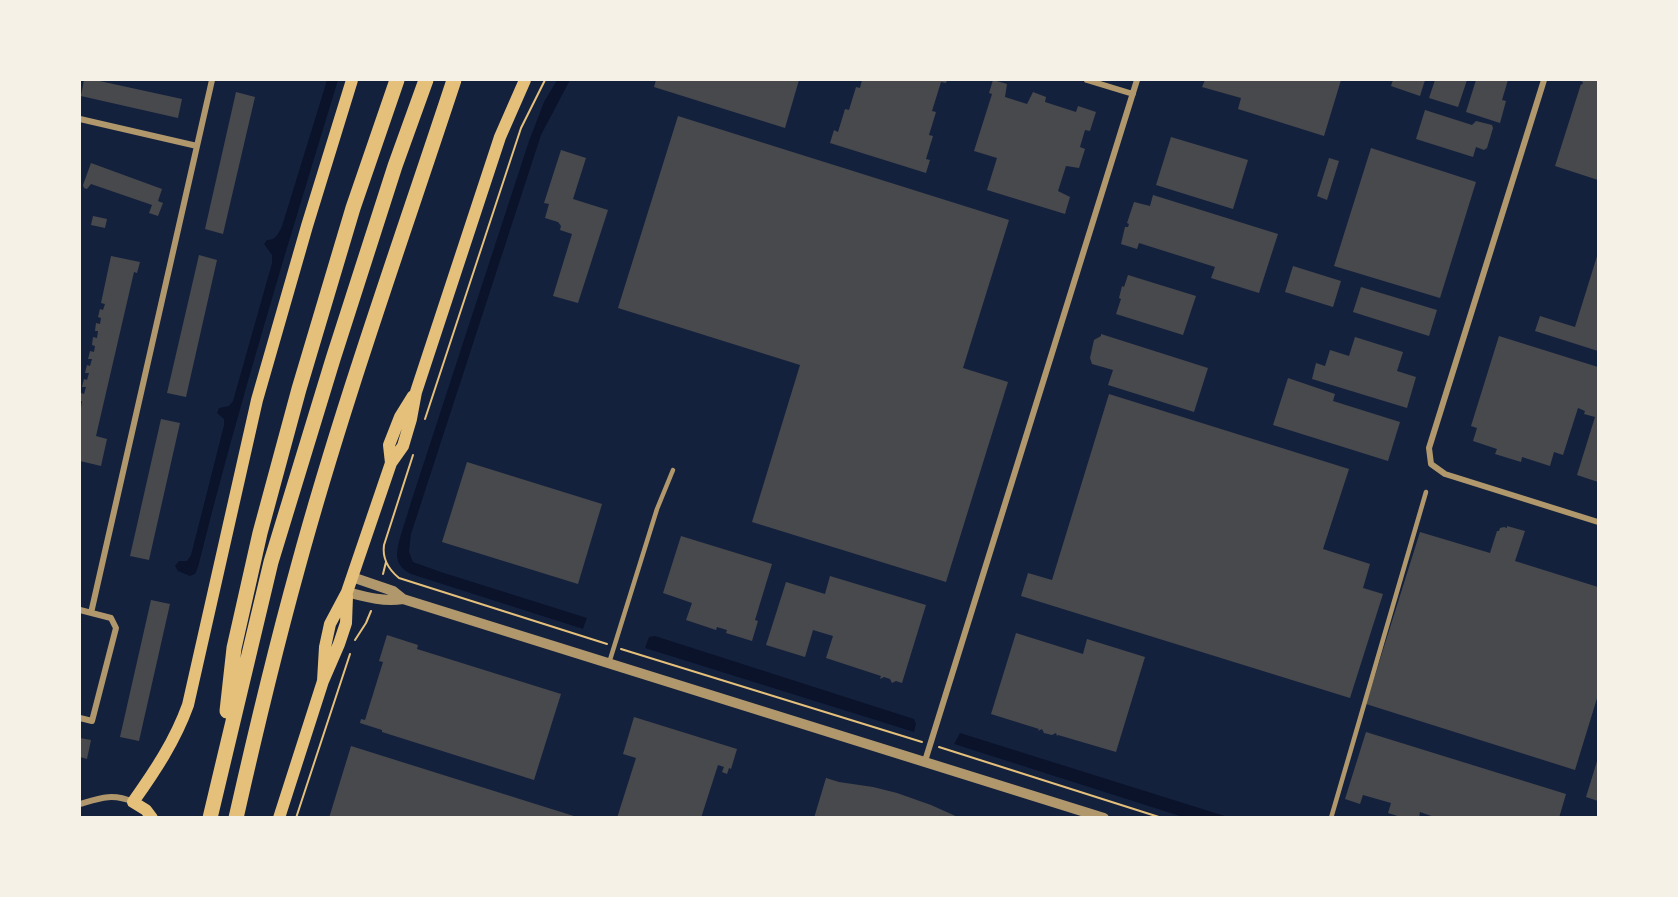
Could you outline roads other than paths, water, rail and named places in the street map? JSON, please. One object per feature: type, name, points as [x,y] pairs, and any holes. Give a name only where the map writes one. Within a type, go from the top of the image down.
[{"type":"highway","points":[[219,776],[234,648],[260,533],[299,388],[350,219],[397,80]]},
{"type":"highway","points":[[210,818],[274,551],[333,359],[426,80]]},
{"type":"highway","points":[[236,818],[267,681],[298,565],[348,402],[454,80]]},
{"type":"main road","points":[[152,818],[146,810],[133,802],[168,749],[188,705],[257,400],[352,80]]},
{"type":"main road","points":[[279,818],[323,681],[346,623],[347,592],[352,577],[391,463],[403,446],[416,393],[500,137],[525,80]]},
{"type":"street","points":[[92,613],[212,80]]},
{"type":"street","points":[[1087,80],[1132,94]]},
{"type":"street","points":[[924,761],[1137,80]]},
{"type":"street","points":[[1544,80],[1429,448],[1431,464],[1445,474],[1599,522]]},
{"type":"street","points":[[80,119],[197,146]]},
{"type":"street","points":[[352,577],[393,591],[403,598],[1104,818]]},
{"type":"street","points":[[347,592],[375,600],[390,601],[403,598]]},
{"type":"street","points":[[80,610],[111,618],[116,628],[92,721],[80,718]]},
{"type":"street","points":[[80,804],[111,796],[122,797],[133,802]]},
{"type":"lane","points":[[609,663],[657,509],[673,470]]},
{"type":"lane","points":[[1331,818],[1426,492]]},
{"type":"water","points":[[327,80],[338,80],[247,383],[198,567],[195,574],[190,576],[178,571],[175,566],[179,561],[187,561],[191,555],[224,425],[224,419],[217,413],[219,408],[229,406],[233,401],[272,263],[272,255],[264,244],[276,236],[282,226]]},
{"type":"water","points":[[557,80],[570,80],[541,135],[411,534],[409,552],[413,562],[587,618],[583,629],[411,574],[400,566],[397,556],[398,544],[411,502],[529,141],[544,102]]},
{"type":"water","points":[[655,636],[914,719],[916,724],[914,732],[645,648],[649,637]]},
{"type":"water","points":[[960,733],[1228,817],[1183,817],[954,744]]}]
